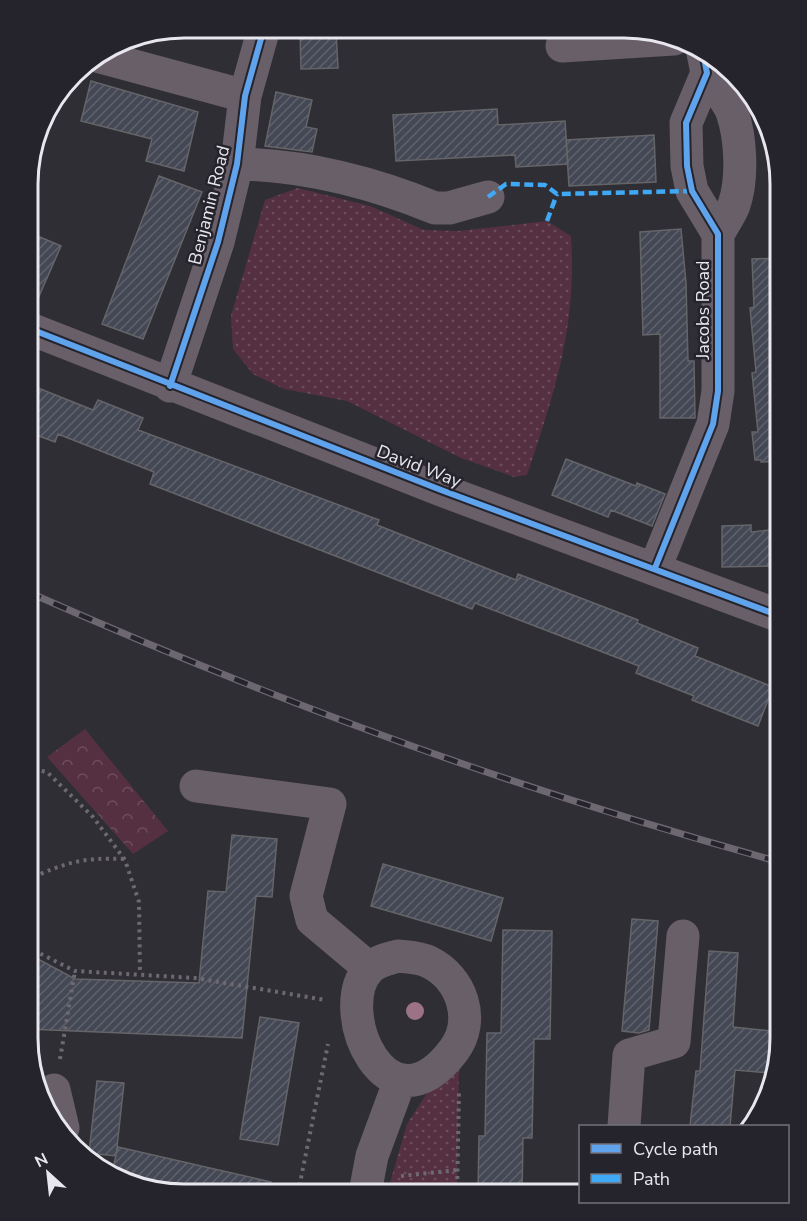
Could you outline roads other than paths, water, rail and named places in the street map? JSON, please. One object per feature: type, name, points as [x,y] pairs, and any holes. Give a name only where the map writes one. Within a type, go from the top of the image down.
[{"type":"street","name":"Benjamin Road","points":[[170,386],[218,242],[237,164],[245,96],[261,38]]},
{"type":"street","points":[[562,46],[651,40]]},
{"type":"street","points":[[108,59],[245,96]]},
{"type":"street","points":[[705,63],[731,110],[737,130],[739,182],[734,206],[718,234]]},
{"type":"street","name":"Jacobs Road","points":[[654,568],[713,424],[718,391],[718,234],[692,191],[687,165],[686,123],[705,63]]},
{"type":"street","points":[[237,164],[280,164],[351,178],[435,208],[449,208],[488,197]]},
{"type":"street","name":"David Way","points":[[40,332],[170,386],[770,612]]},
{"type":"street","points":[[196,786],[330,804],[316,849],[306,896],[312,920],[369,968]]},
{"type":"street","points":[[624,1125],[629,1055],[674,1042],[683,936]]},
{"type":"street","points":[[398,956],[414,957],[427,961],[449,976],[466,1017],[465,1031],[441,1065],[419,1080],[400,1080],[382,1072],[361,1034],[357,1006],[362,980],[369,968],[381,961],[398,956]]},
{"type":"street","points":[[366,1184],[372,1156],[400,1080]]},
{"type":"street","points":[[54,1089],[60,1114]]},
{"type":"railway","points":[[38,596],[212,670],[399,741],[588,805],[769,859]]}]
